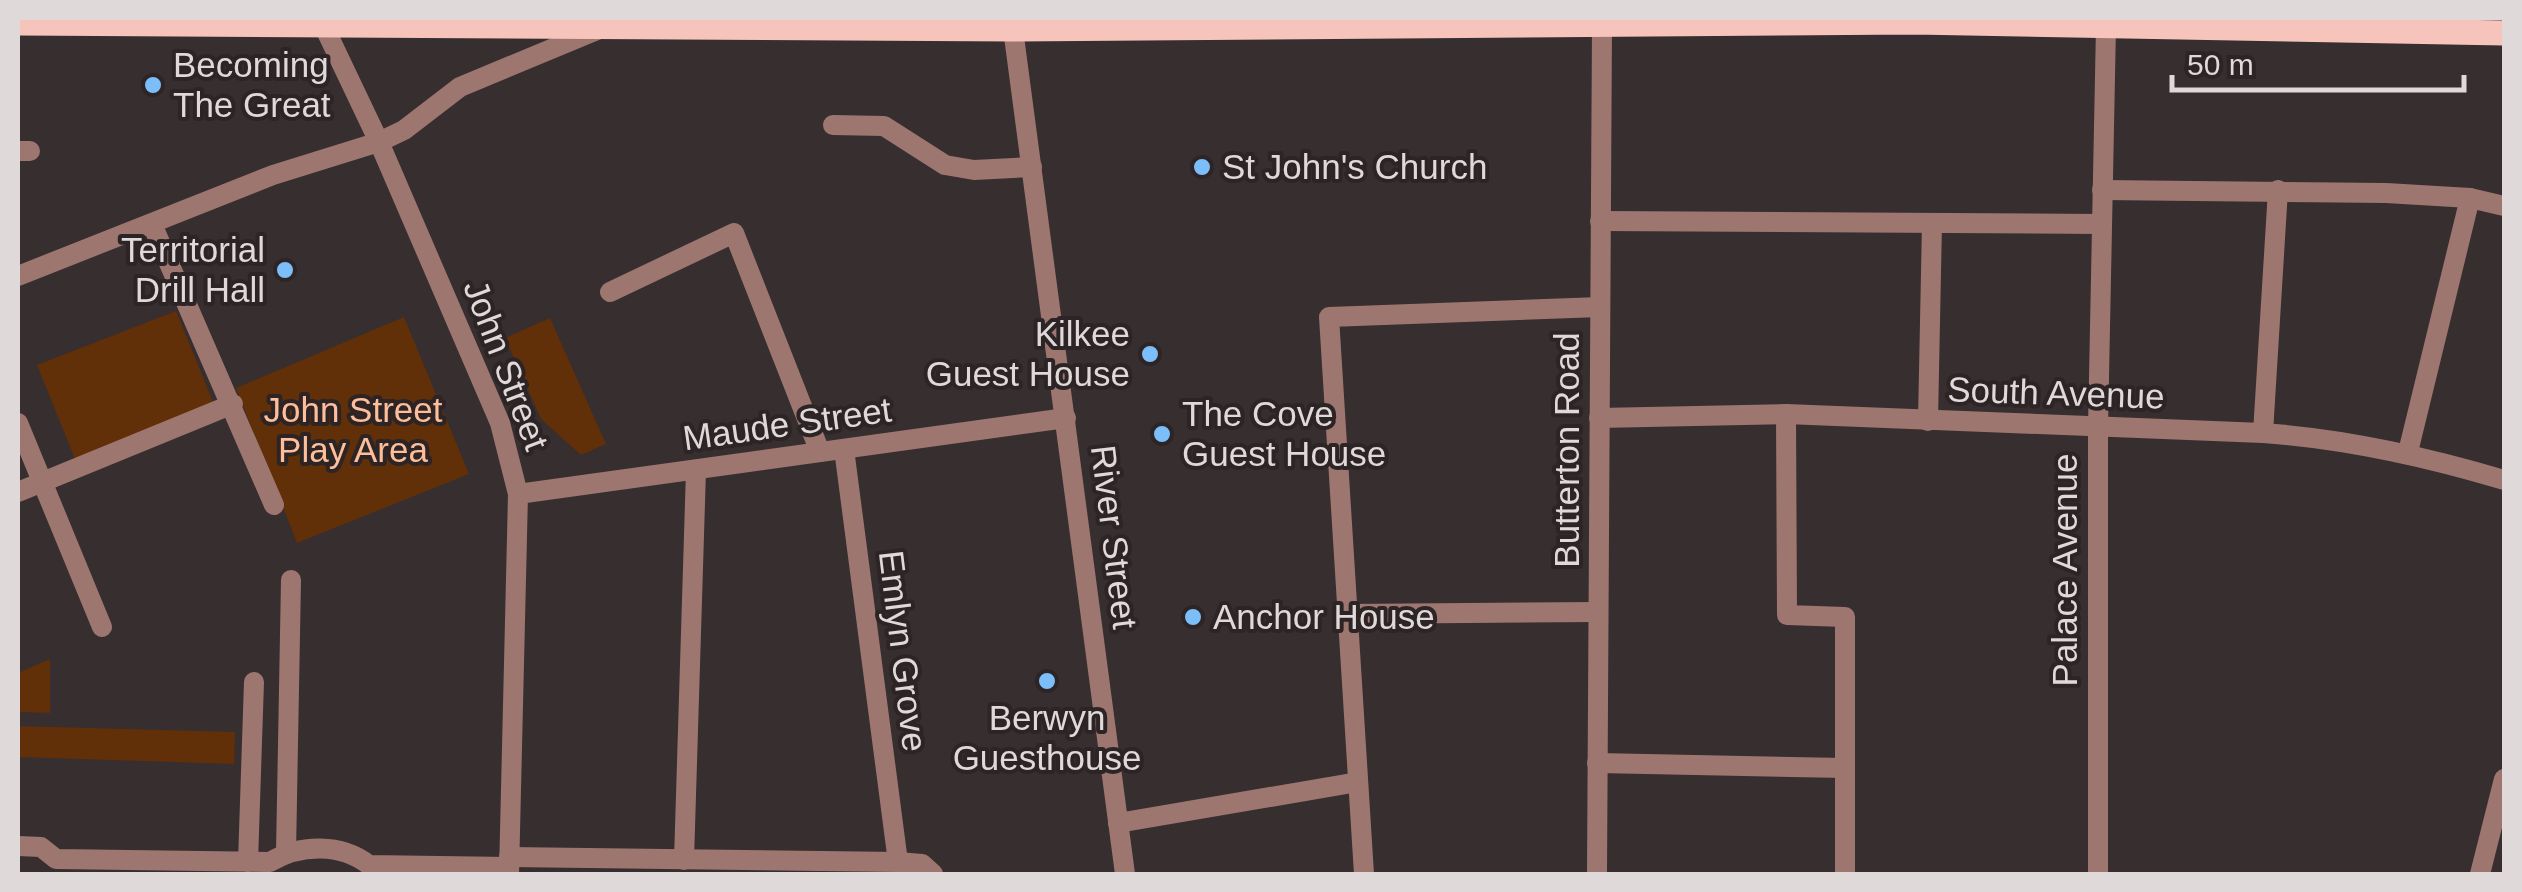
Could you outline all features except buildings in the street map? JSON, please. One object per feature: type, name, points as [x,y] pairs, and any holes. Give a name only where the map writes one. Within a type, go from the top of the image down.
[{"type":"main road","points":[[18,23],[320,20],[1013,29],[1204,23],[1602,26],[1915,20],[2106,26],[2389,24],[2504,34]]},
{"type":"street","name":"John Street","points":[[320,20],[379,142],[500,422],[518,494],[509,866]]},
{"type":"street","points":[[18,276],[274,176],[379,142],[404,130],[460,87],[605,26]]},
{"type":"street","name":"Butterton Road","points":[[1597,874],[1602,26]]},
{"type":"street","name":"Palace Avenue","points":[[2098,874],[2098,428],[2106,26]]},
{"type":"street","name":"River Street","points":[[1013,29],[1125,874]]},
{"type":"street","points":[[834,125],[884,126],[945,164],[974,170],[1032,167]]},
{"type":"street","points":[[2102,190],[2278,190],[2470,198],[2504,206]]},
{"type":"street","points":[[2263,433],[2278,190]]},
{"type":"street","points":[[2408,452],[2470,198]]},
{"type":"street","points":[[1600,221],[2102,224]]},
{"type":"street","points":[[1928,420],[1932,223]]},
{"type":"street","points":[[152,224],[274,505]]},
{"type":"street","points":[[610,292],[734,234],[820,452]]},
{"type":"street","points":[[1364,874],[1329,317],[1600,307]]},
{"type":"street","points":[[18,492],[233,404]]},
{"type":"street","points":[[1786,414],[1787,615],[1845,617],[1846,874]]},
{"type":"street","name":"South Avenue","points":[[1599,418],[1786,414],[2342,438],[2408,452],[2504,480]]},
{"type":"street","name":"Maude Street","points":[[518,494],[1066,418]]},
{"type":"street","points":[[18,423],[102,627]]},
{"type":"street","name":"Emlyn Grove","points":[[844,449],[898,862]]},
{"type":"street","points":[[684,860],[696,470]]},
{"type":"street","points":[[286,853],[292,580]]},
{"type":"street","points":[[1348,614],[1598,612]]},
{"type":"street","points":[[248,862],[254,682]]},
{"type":"street","points":[[1598,763],[1845,768]]},
{"type":"street","points":[[2480,874],[2504,778]]},
{"type":"street","points":[[1118,823],[1358,782]]},
{"type":"street","points":[[18,846],[41,847],[56,859],[270,862],[294,848],[353,852],[368,865],[509,866],[684,860],[733,868],[898,862],[922,864],[933,874]]},
{"type":"green space","points":[[176,311],[214,404],[75,459],[37,365]]},
{"type":"green space","name":"John Street Play Area","points":[[404,317],[469,474],[297,543],[236,388]]},
{"type":"green space","points":[[550,318],[606,444],[581,455],[541,419],[505,338]]},
{"type":"green space","points":[[50,659],[50,713],[18,712],[18,673]]},
{"type":"green space","points":[[18,726],[235,732],[234,764],[18,757]]},
{"type":"place","name":"Becoming The Great","points":[[153,85]]},
{"type":"place","name":"St John's Church","points":[[1202,167]]},
{"type":"place","name":"Territorial Drill Hall","points":[[285,270]]},
{"type":"place","name":"Kilkee Guest House","points":[[1150,354]]},
{"type":"place","name":"The Cove Guest House","points":[[1162,434]]},
{"type":"place","name":"Anchor House","points":[[1193,617]]},
{"type":"place","name":"Berwyn Guesthouse","points":[[1047,681]]}]
